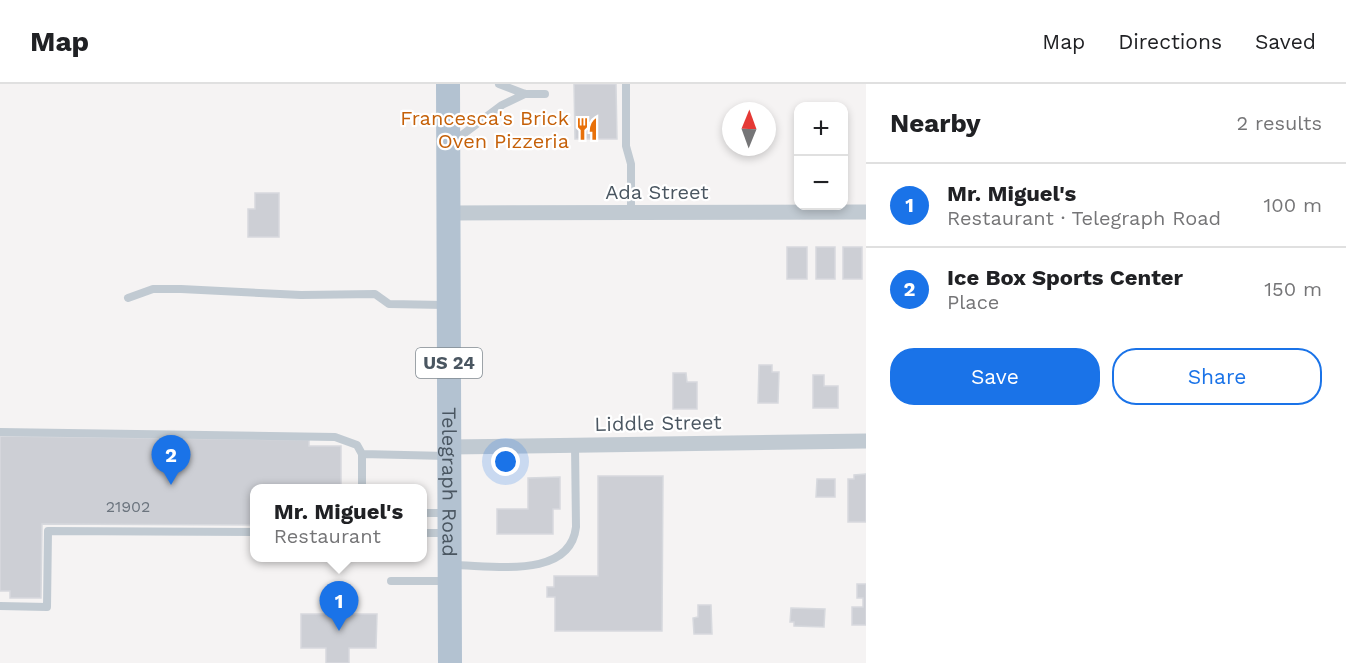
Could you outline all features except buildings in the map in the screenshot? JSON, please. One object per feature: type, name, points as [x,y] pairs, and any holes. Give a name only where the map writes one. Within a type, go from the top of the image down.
[{"type":"main road","name":"Telegraph Road","points":[[448,84],[450,663]]},
{"type":"street","name":"Ada Street","points":[[448,213],[866,212]]},
{"type":"street","name":"Liddle Street","points":[[450,451],[506,446],[866,441]]},
{"type":"lane","points":[[499,84],[525,94],[545,94]]},
{"type":"lane","points":[[626,84],[626,146],[631,164],[630,213]]},
{"type":"lane","points":[[448,146],[493,111],[525,94]]},
{"type":"lane","points":[[128,298],[153,289],[181,289],[301,294],[375,294],[389,304],[449,305]]},
{"type":"lane","points":[[0,432],[334,436],[357,445],[362,454],[362,484]]},
{"type":"lane","points":[[391,580],[542,564],[564,553],[575,537],[575,445]]},
{"type":"lane","points":[[506,446],[506,466]]},
{"type":"lane","points":[[362,454],[450,451]]},
{"type":"lane","points":[[427,514],[450,523]]},
{"type":"lane","points":[[427,532],[450,523]]},
{"type":"lane","points":[[0,606],[46,607],[48,531],[250,532]]},
{"type":"place","name":"Francesca's Brick Oven Pizzeria","points":[[587,129]]},
{"type":"place","name":"Ice Box Sports Center","points":[[171,485]]},
{"type":"place","name":"Mr. Miguel's","points":[[339,631]]}]
